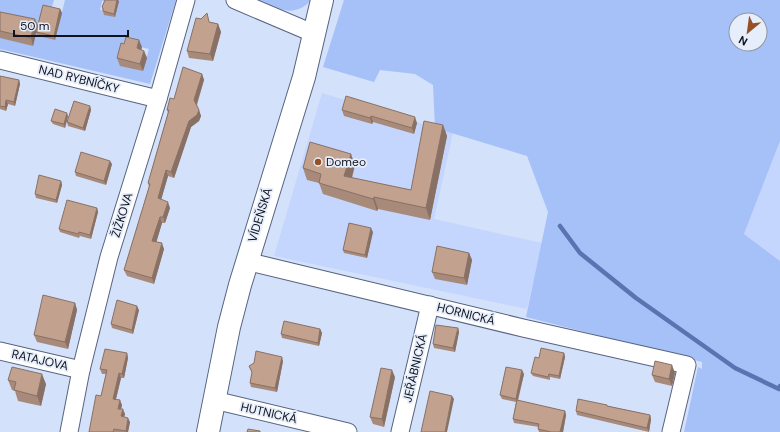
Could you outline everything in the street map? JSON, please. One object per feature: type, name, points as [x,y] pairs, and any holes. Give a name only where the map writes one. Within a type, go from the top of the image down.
[{"type":"main road","name":"VÍDEŇSKÁ","points":[[208,432],[229,327],[246,261],[304,77],[322,0]]},
{"type":"street","name":"ŽIŽKOVA","points":[[69,432],[81,370],[109,257],[158,99],[186,0]]},
{"type":"street","points":[[235,0],[315,34]]},
{"type":"street","name":"NAD RYBNÍČKY","points":[[0,60],[158,99]]},
{"type":"street","name":"HORNICKÁ","points":[[246,261],[523,328],[687,365],[671,432]]},
{"type":"street","name":"JEŘÁBNICKÁ","points":[[400,432],[430,305]]},
{"type":"street","name":"RATAJOVA","points":[[0,351],[81,370]]},
{"type":"street","name":"HUTNICKÁ","points":[[214,400],[348,432]]},
{"type":"shaded area","points":[[0,0],[54,0],[51,10],[55,40],[65,0],[107,0],[107,2],[102,1],[100,10],[105,11],[113,0],[176,0],[150,84],[0,49]],"holes":[[[38,26],[33,45],[14,41]],[[129,44],[149,49],[143,71]]]},
{"type":"shaded area","points":[[255,0],[311,0],[304,6],[291,11],[277,8]]},
{"type":"shaded area","points":[[344,0],[780,0],[780,141],[744,234],[780,261],[780,432],[684,432],[698,367],[702,369],[702,362],[526,317],[548,212],[527,156],[435,128],[433,85],[415,74],[380,70],[374,82],[323,67]]},
{"type":"shaded area","points":[[322,93],[453,133],[434,219],[542,243],[527,309],[274,256]]},
{"type":"shaded area","points":[[780,141],[780,261],[744,234]]},
{"type":"building","points":[[105,0],[117,0],[114,14],[103,11],[102,7]]},
{"type":"building","points":[[43,5],[60,9],[54,36],[36,32]]},
{"type":"building","points":[[0,12],[35,19],[31,38],[0,31]]},
{"type":"building","points":[[207,13],[209,22],[218,24],[210,54],[187,51],[196,18],[201,19]]},
{"type":"building","points":[[126,37],[139,40],[137,48],[144,51],[140,64],[117,58],[121,43],[124,44]]},
{"type":"building","points":[[183,67],[202,74],[194,100],[199,110],[197,115],[189,121],[171,172],[166,170],[158,198],[168,202],[163,217],[160,217],[152,241],[162,243],[152,278],[124,270],[150,184],[148,183],[169,110],[167,110],[170,98],[174,99]]},
{"type":"building","points":[[0,76],[19,80],[14,102],[6,100],[5,107],[0,106]]},
{"type":"building","points":[[346,96],[415,117],[412,128],[371,116],[370,118],[342,110]]},
{"type":"building","points":[[74,101],[90,106],[83,128],[67,122]]},
{"type":"building","points":[[55,109],[67,113],[64,124],[51,121]]},
{"type":"building","points":[[424,121],[443,125],[426,208],[374,197],[373,199],[319,183],[321,174],[303,168],[310,142],[351,154],[344,176],[411,190]]},
{"type":"building","points":[[81,152],[110,161],[104,181],[75,172]]},
{"type":"building","points":[[39,175],[61,181],[56,200],[35,194]]},
{"type":"building","points":[[67,200],[97,208],[90,235],[79,232],[78,234],[59,229]]},
{"type":"building","points":[[349,223],[371,228],[365,255],[343,250]]},
{"type":"building","points":[[437,246],[469,253],[464,278],[432,272]]},
{"type":"building","points":[[43,295],[75,303],[65,342],[34,335]]},
{"type":"building","points":[[117,300],[137,306],[132,330],[111,324]]},
{"type":"building","points":[[284,321],[320,329],[318,343],[281,334]]},
{"type":"building","points":[[436,325],[458,328],[453,348],[433,344]]},
{"type":"building","points":[[541,348],[564,353],[559,376],[549,374],[548,377],[531,373],[535,357],[539,358]]},
{"type":"building","points":[[105,349],[127,353],[122,374],[119,373],[113,399],[120,400],[118,409],[123,409],[121,416],[128,418],[126,431],[114,429],[113,432],[89,432],[96,395],[101,396],[107,370],[100,369]]},
{"type":"building","points":[[256,351],[282,357],[275,388],[250,383],[252,372],[249,366],[254,363]]},
{"type":"building","points":[[655,361],[672,365],[669,379],[652,375]]},
{"type":"building","points":[[12,367],[42,374],[37,396],[14,390],[16,382],[8,380]]},
{"type":"building","points":[[506,367],[522,370],[516,399],[500,395]]},
{"type":"building","points":[[381,368],[392,370],[382,419],[370,417]]},
{"type":"building","points":[[430,391],[452,396],[445,432],[421,432]]},
{"type":"building","points":[[578,399],[650,415],[647,428],[576,411]]},
{"type":"building","points":[[517,400],[565,411],[560,432],[551,432],[538,429],[539,424],[513,419]]},
{"type":"building","points":[[248,429],[260,431],[260,432],[247,432]]},
{"type":"waterway","points":[[560,226],[580,253],[636,298],[735,368],[779,389],[780,386]]},
{"type":"place","name":"Domeo","points":[[318,162]]}]
